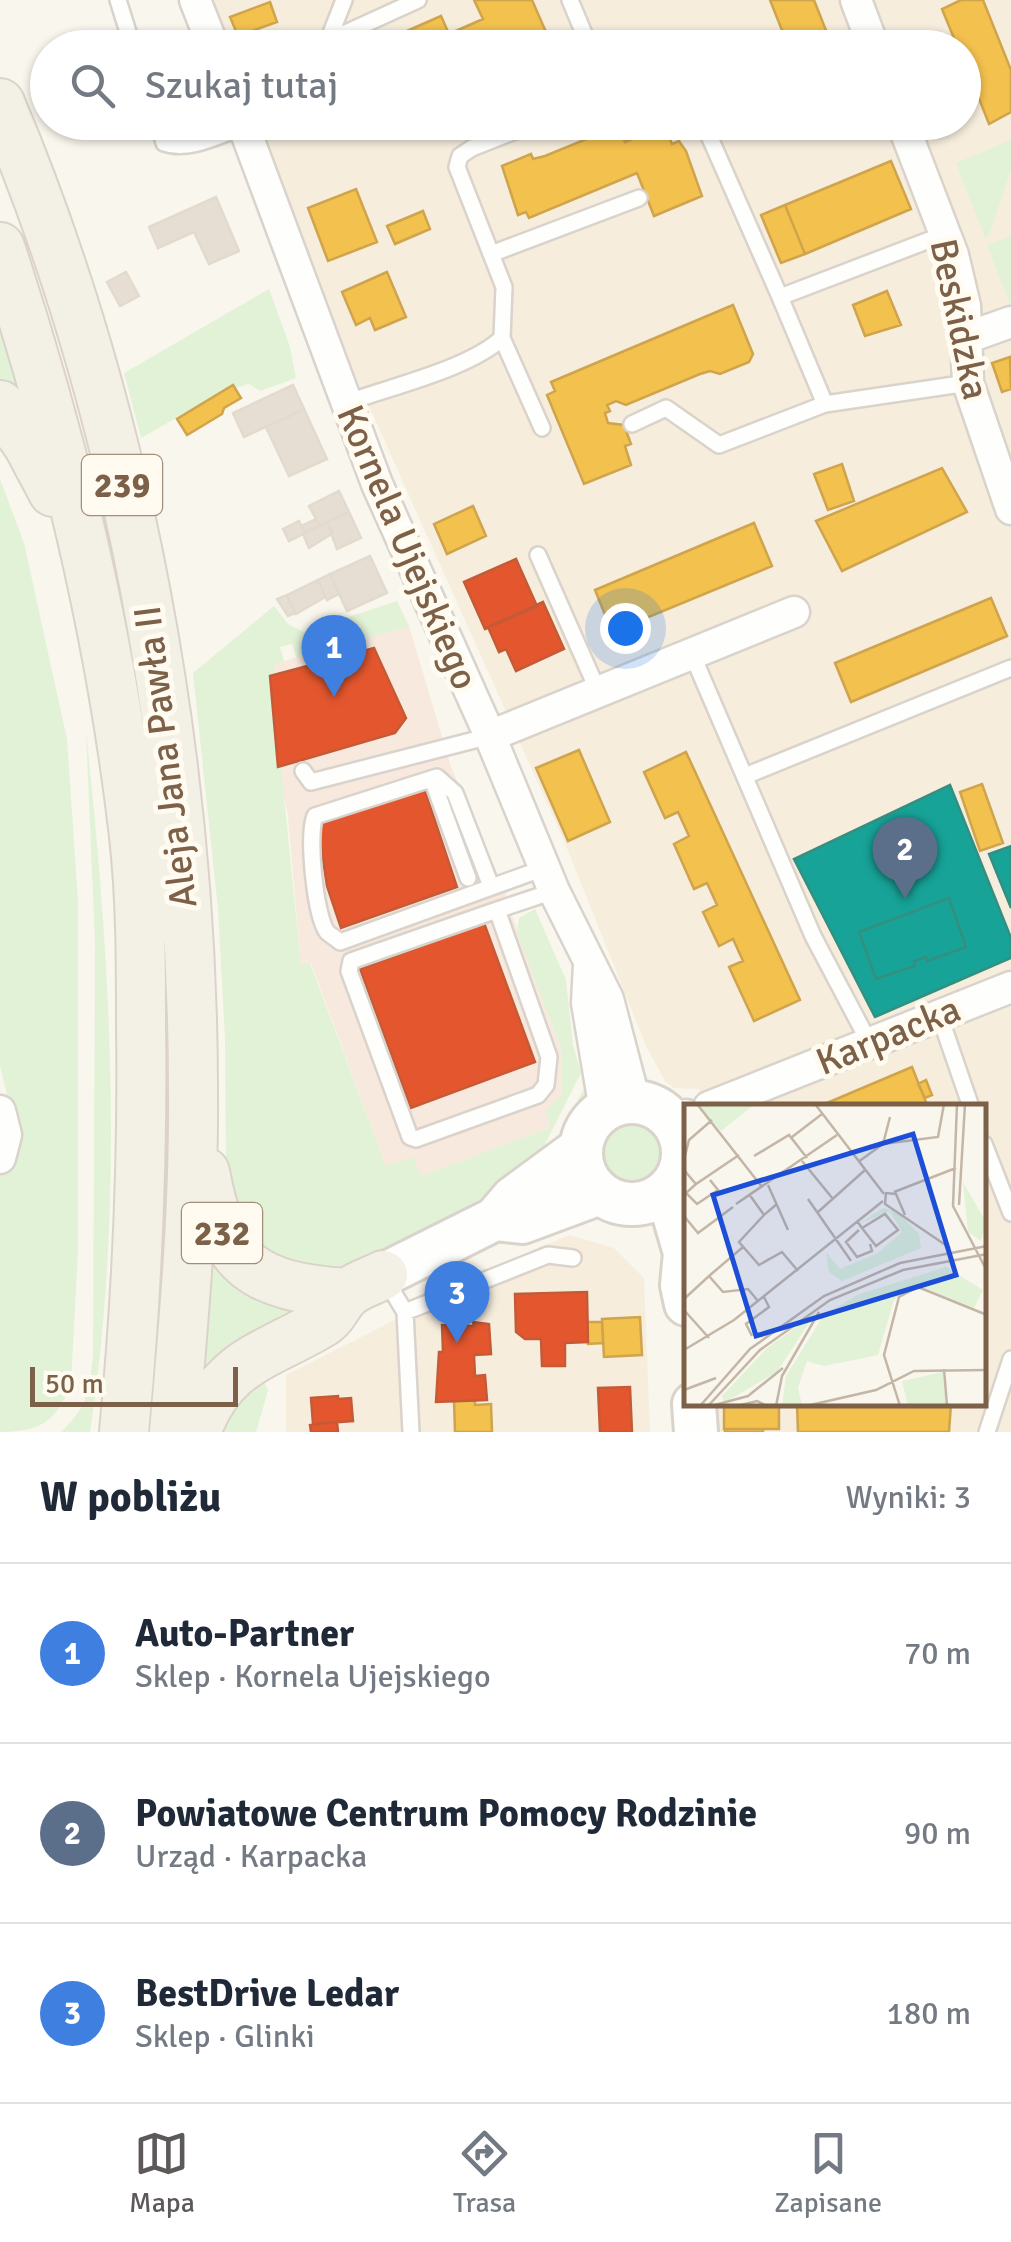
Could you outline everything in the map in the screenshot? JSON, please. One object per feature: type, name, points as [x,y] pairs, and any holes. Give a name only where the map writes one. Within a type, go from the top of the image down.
[{"type":"main road","name":"Aleja Jana Pawła II","points":[[0,103],[55,250],[96,381],[143,583],[176,799],[194,1089],[189,1251],[174,1432]]},
{"type":"main road","name":"Aleja Jana Pawła II","points":[[0,247],[43,382],[86,557],[134,838],[142,1096],[135,1317],[124,1432]]},
{"type":"main road","points":[[0,406],[28,445],[86,557]]},
{"type":"main road","name":"232","points":[[194,1089],[212,1212],[225,1240],[260,1274],[279,1285],[378,1294]]},
{"type":"main road","points":[[495,1219],[522,1222],[613,1199],[654,1199],[667,1191],[676,1178],[683,1148],[661,1111],[588,1126],[581,1148],[584,1173],[613,1199],[684,1294]]},
{"type":"main road","points":[[196,1432],[206,1404],[218,1386],[254,1357],[378,1294],[495,1219],[513,1198],[581,1148]]},
{"type":"main road","points":[[667,1191],[684,1246]]},
{"type":"main road","points":[[694,1407],[696,1432]]},
{"type":"street","points":[[195,0],[207,30]]},
{"type":"street","points":[[856,0],[867,30]]},
{"type":"street","name":"Kornela Ujejskiego","points":[[248,140],[377,484],[549,879],[661,1111]]},
{"type":"street","name":"Beskidzka","points":[[909,140],[945,234],[965,306],[968,383],[1011,509]]},
{"type":"street","points":[[966,338],[1011,322]]},
{"type":"street","points":[[490,736],[794,612]]},
{"type":"street","name":"Karpacka","points":[[661,1111],[869,1042],[1011,986]]},
{"type":"street","points":[[0,1111],[6,1135],[0,1158]]},
{"type":"lane","points":[[118,0],[127,30]]},
{"type":"lane","points":[[328,30],[344,0]]},
{"type":"lane","points":[[354,30],[418,0]]},
{"type":"lane","points":[[570,0],[582,30]]},
{"type":"lane","points":[[163,140],[170,146],[203,140]]},
{"type":"lane","points":[[492,140],[460,156],[460,179],[504,288],[502,338],[542,428]]},
{"type":"lane","points":[[711,140],[825,404]]},
{"type":"lane","points":[[490,254],[639,198]]},
{"type":"lane","points":[[780,297],[945,234]]},
{"type":"lane","points":[[345,403],[466,360],[490,349],[502,338]]},
{"type":"lane","points":[[632,424],[666,408],[720,445],[825,404],[968,383]]},
{"type":"lane","points":[[538,555],[598,692]]},
{"type":"lane","points":[[692,654],[813,936],[869,1042]]},
{"type":"lane","points":[[745,776],[1011,668]]},
{"type":"lane","points":[[303,770],[311,782],[490,736]]},
{"type":"lane","points":[[490,886],[455,793],[437,777],[315,816],[310,828],[313,868],[326,931],[340,942],[490,886],[549,879]]},
{"type":"lane","points":[[432,779],[468,878]]},
{"type":"lane","points":[[497,910],[549,1057],[546,1085],[538,1095],[416,1139],[410,1137],[349,971],[350,961],[497,910],[549,879]]},
{"type":"lane","points":[[939,1014],[970,1104]]},
{"type":"lane","points":[[986,1163],[1010,1215]]},
{"type":"lane","points":[[410,1432],[378,1294],[548,1256],[573,1258]]},
{"type":"lane","points":[[988,1432],[1011,1359]]},
{"type":"shaded area","points":[[195,0],[1011,0],[1011,1432],[719,1432],[716,1407],[986,1407],[986,1104],[704,1104],[699,1089],[674,1088],[665,1081],[646,1046],[564,841],[250,140],[981,140],[981,30],[207,30]]},
{"type":"shaded area","points":[[409,626],[451,767],[507,895],[561,1048],[562,1096],[551,1127],[421,1176],[386,1166],[311,963],[301,966],[288,816],[278,767],[273,664]]},
{"type":"shaded area","points":[[570,1235],[614,1248],[644,1278],[650,1432],[286,1432],[286,1375]]},
{"type":"green space","points":[[1011,140],[1011,169],[985,238],[956,163]]},
{"type":"green space","points":[[1011,236],[1011,307],[987,245]]},
{"type":"green space","points":[[269,289],[290,347],[296,378],[260,391],[249,384],[220,393],[141,438],[124,373]]},
{"type":"green space","points":[[0,308],[39,438],[0,388]]},
{"type":"green space","points":[[0,479],[24,543],[67,739],[78,901],[78,1252],[71,1383],[66,1396],[53,1416],[36,1427],[0,1432],[0,1175],[12,1136],[0,1066]]},
{"type":"green space","points":[[397,601],[409,626],[297,658],[292,644],[280,647],[284,661],[274,665],[279,767],[301,965],[310,963],[386,1166],[413,1157],[421,1176],[551,1127],[545,1110],[562,1096],[561,1048],[517,932],[519,918],[535,909],[566,980],[573,1045],[581,1073],[531,1172],[343,1272],[251,1253],[226,1176],[225,1039],[218,909],[193,673],[274,606],[288,624],[303,632]]},
{"type":"green space","points":[[86,732],[107,994],[111,1170],[108,1258],[90,1432],[61,1432],[86,1397],[93,1355],[95,942]]},
{"type":"green space","points":[[589,1080],[576,1121],[548,1154]]},
{"type":"green space","points":[[630,1124],[652,1132],[660,1154],[652,1176],[630,1184],[608,1176],[600,1154],[608,1132]]},
{"type":"green space","points":[[207,1248],[319,1305],[195,1381]]},
{"type":"green space","points":[[262,1378],[268,1390],[256,1432],[210,1432]]},
{"type":"building: Mieszkania","points":[[474,0],[532,0],[545,30],[458,30],[483,19]]},
{"type":"building: Mieszkania","points":[[770,0],[814,0],[826,30],[782,30]]},
{"type":"building: Mieszkania","points":[[961,0],[983,0],[1011,70],[1011,112],[989,124],[981,104],[981,30],[951,30],[942,9]]},
{"type":"building: Mieszkania","points":[[270,2],[277,22],[255,30],[235,30],[230,17]]},
{"type":"building: Mieszkania","points":[[441,16],[447,30],[409,30]]},
{"type":"building: Mieszkania","points":[[584,140],[679,141],[702,196],[654,216],[637,173],[529,218],[526,212],[518,215],[502,166],[531,154],[533,159],[545,156]]},
{"type":"building: Mieszkania","points":[[891,161],[911,209],[805,254],[785,205]]},
{"type":"building: Mieszkania","points":[[356,189],[377,242],[328,261],[308,208]]},
{"type":"building: Mieszkania","points":[[785,205],[805,254],[781,263],[761,215]]},
{"type":"building: Mieszkania","points":[[423,211],[430,229],[395,244],[387,226]]},
{"type":"building: Mieszkania","points":[[387,272],[406,317],[375,330],[370,318],[356,325],[342,292]]},
{"type":"building: Mieszkania","points":[[887,291],[901,325],[865,336],[853,305]]},
{"type":"building: Mieszkania","points":[[733,305],[753,354],[749,362],[720,374],[700,374],[626,405],[616,401],[607,405],[608,423],[624,425],[631,444],[625,446],[631,465],[584,484],[547,395],[555,391],[551,382]]},
{"type":"building: Mieszkania","points":[[1010,357],[1011,389],[1002,392],[992,363]]},
{"type":"building: Mieszkania","points":[[233,385],[241,398],[187,435],[177,419]]},
{"type":"building: Mieszkania","points":[[842,464],[854,501],[828,510],[814,474]]},
{"type":"building: Mieszkania","points":[[942,468],[967,512],[842,571],[816,521]]},
{"type":"building: Mieszkania","points":[[473,506],[486,536],[447,554],[434,524]]},
{"type":"building: Mieszkania","points":[[754,523],[772,566],[612,632],[595,590]]},
{"type":"building: Mieszkania","points":[[991,598],[1007,636],[851,702],[835,663]]},
{"type":"building: Mieszkania","points":[[579,750],[610,822],[568,841],[536,768]]},
{"type":"building: Mieszkania","points":[[686,752],[800,1000],[754,1021],[729,967],[743,961],[733,939],[719,946],[703,912],[717,905],[707,883],[694,889],[674,844],[689,836],[678,812],[665,818],[644,772]]},
{"type":"building: Mieszkania","points":[[982,784],[1003,843],[980,851],[960,792]]},
{"type":"building: Mieszkania","points":[[936,794],[947,820],[872,851],[864,828]]},
{"type":"building: Mieszkania","points":[[912,1067],[927,1104],[828,1104]]},
{"type":"building: Mieszkania","points":[[926,1080],[932,1095],[925,1098],[918,1084]]},
{"type":"building: Mieszkania","points":[[640,1317],[642,1355],[604,1357],[602,1319]]},
{"type":"building: Mieszkania","points":[[587,1322],[602,1322],[603,1343],[588,1344]]},
{"type":"building: Mieszkania","points":[[475,1400],[475,1405],[491,1404],[492,1432],[455,1432],[454,1401]]},
{"type":"building: Mieszkania","points":[[724,1407],[779,1407],[779,1429],[724,1429]]},
{"type":"building: Mieszkania","points":[[797,1407],[951,1407],[949,1432],[798,1432]]},
{"type":"building: Mieszkania","points":[[763,1429],[763,1432],[725,1432]]},
{"type":"building: Handel","points":[[516,559],[537,606],[485,629],[464,582]]},
{"type":"building: Handel","points":[[543,602],[564,649],[516,671],[506,649],[499,652],[488,627]]},
{"type":"building: Handel","points":[[374,648],[406,718],[395,733],[278,767],[270,676]]},
{"type":"building: Handel","points":[[424,788],[457,887],[341,928],[327,886],[318,825]]},
{"type":"building: Handel","points":[[484,923],[535,1062],[411,1108],[360,969]]},
{"type":"building: Handel","points":[[587,1292],[588,1342],[565,1343],[565,1366],[542,1366],[541,1339],[525,1339],[516,1332],[515,1294]]},
{"type":"building: Handel","points":[[473,1322],[489,1324],[491,1354],[474,1355],[475,1376],[485,1375],[487,1400],[436,1402],[439,1352],[443,1352],[442,1325],[474,1326]]},
{"type":"building: Handel","points":[[630,1387],[632,1432],[600,1432],[598,1388]]},
{"type":"building: Handel","points":[[311,1398],[351,1398],[353,1421],[313,1424]]},
{"type":"building: Handel","points":[[337,1422],[338,1432],[311,1432],[310,1425]]},
{"type":"building: Publiczne","points":[[950,785],[1011,938],[1011,958],[875,1017],[794,859]]},
{"type":"building: Publiczne","points":[[1011,846],[1011,908],[989,854]]},
{"type":"building: Publiczne","points":[[949,898],[966,947],[927,961],[926,957],[914,961],[915,966],[876,979],[859,932]]},
{"type":"building: Inne","points":[[216,197],[239,251],[209,264],[194,232],[158,248],[149,227]]},
{"type":"building: Inne","points":[[126,272],[139,296],[120,306],[107,282]]},
{"type":"building: Inne","points":[[293,385],[304,409],[244,437],[233,413]]},
{"type":"building: Inne","points":[[304,409],[327,459],[289,476],[266,427]]},
{"type":"building: Inne","points":[[339,491],[349,512],[320,526],[309,506]]},
{"type":"building: Inne","points":[[349,512],[361,538],[337,549],[327,522]]},
{"type":"building: Inne","points":[[316,519],[320,526],[305,533],[301,526]]},
{"type":"building: Inne","points":[[299,521],[305,533],[289,541],[283,529]]},
{"type":"building: Inne","points":[[327,522],[333,533],[309,548],[303,534]]},
{"type":"building: Inne","points":[[370,556],[387,593],[347,611],[330,574]]},
{"type":"building: Inne","points":[[330,574],[339,594],[327,600],[318,580]]},
{"type":"building: Inne","points":[[318,580],[325,597],[296,614],[287,595]]},
{"type":"building: Inne","points":[[287,595],[295,613],[288,616],[277,599]]},
{"type":"place","name":"Auto-Partner","points":[[334,697]]},
{"type":"place","name":"Powiatowe Centrum Pomocy Rodzinie","points":[[905,899]]},
{"type":"place","name":"BestDrive Ledar","points":[[457,1343]]}]
